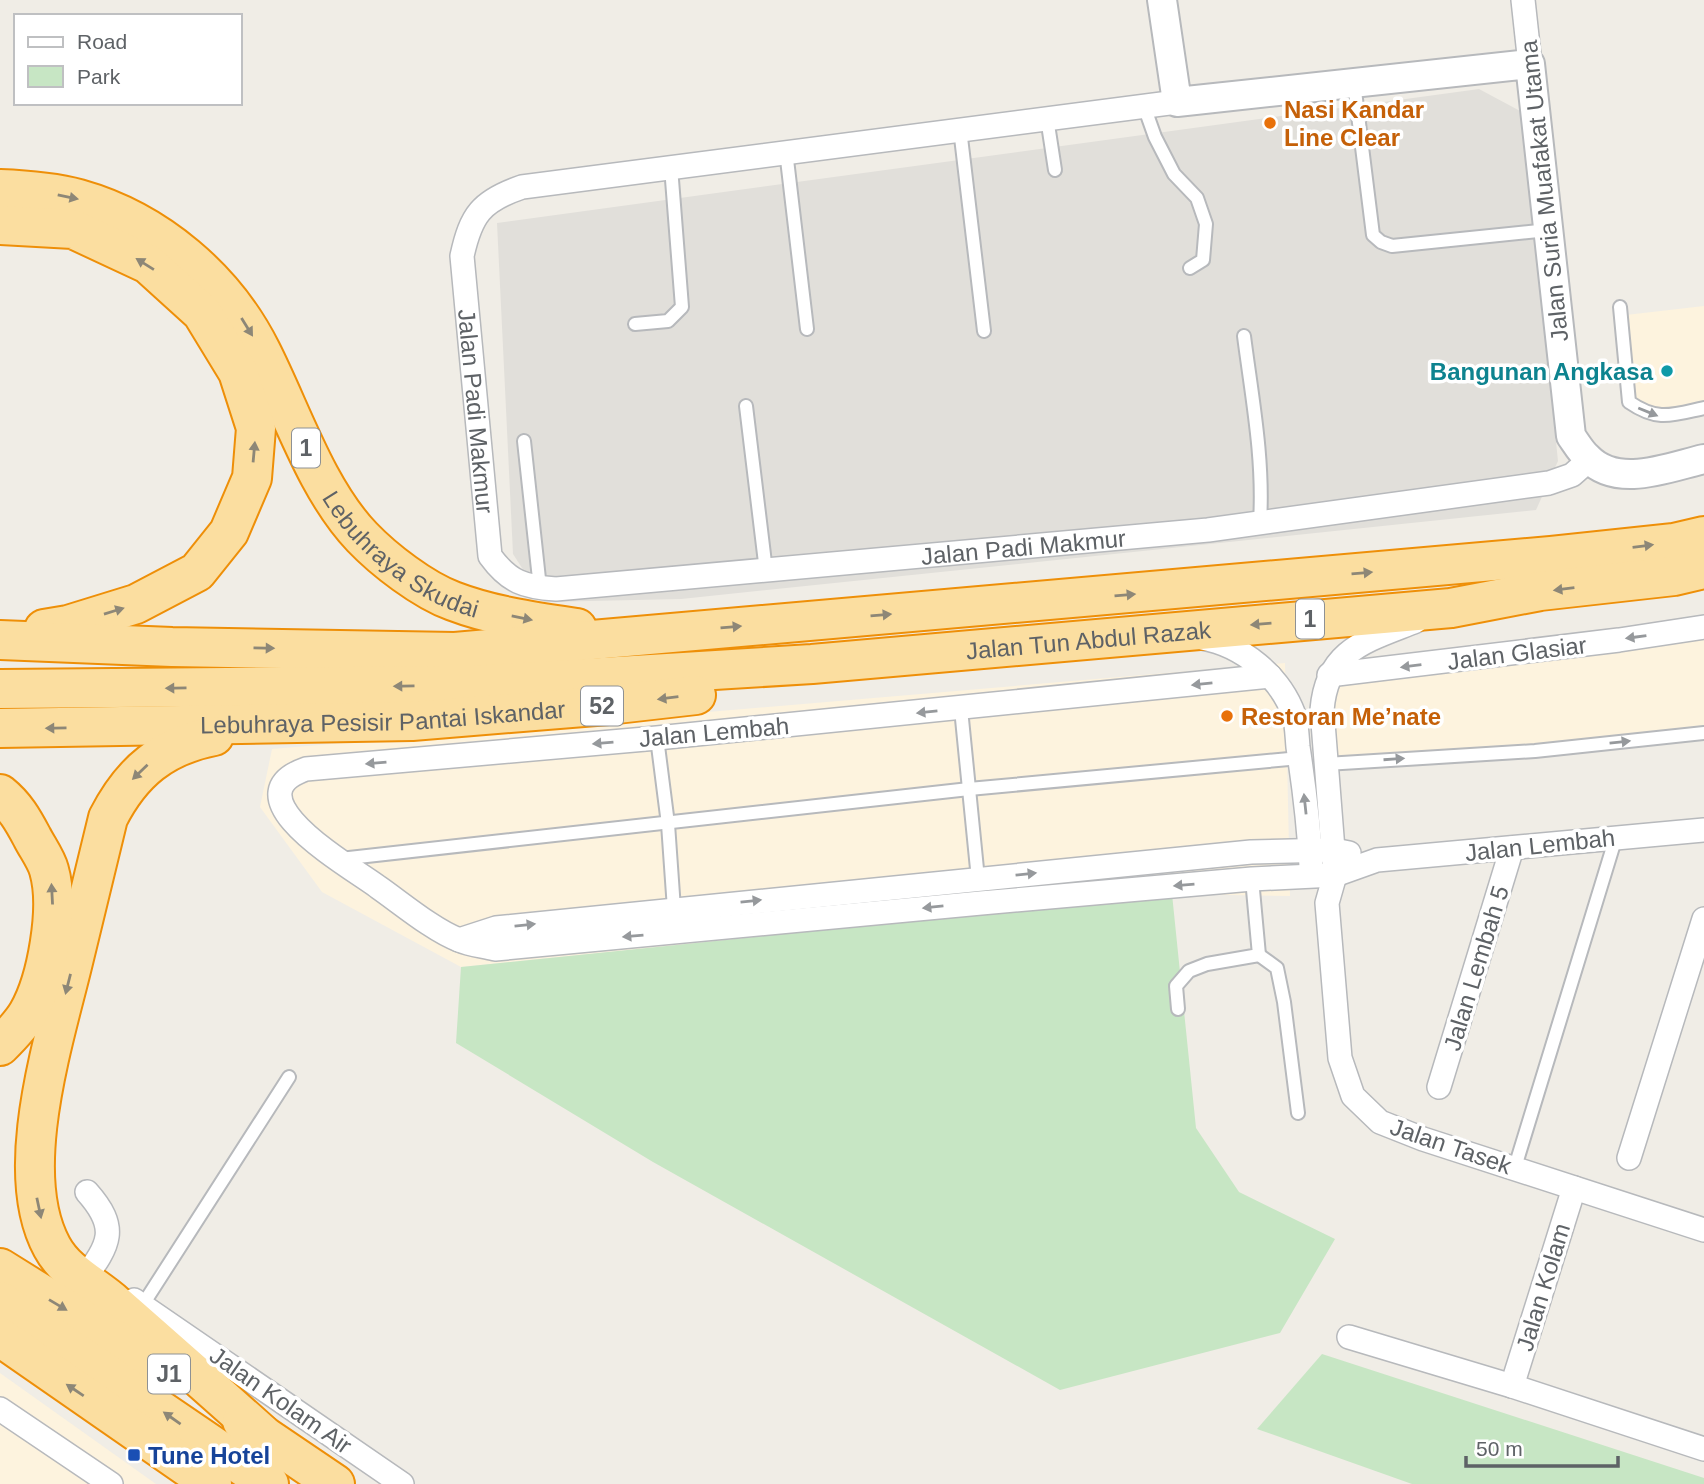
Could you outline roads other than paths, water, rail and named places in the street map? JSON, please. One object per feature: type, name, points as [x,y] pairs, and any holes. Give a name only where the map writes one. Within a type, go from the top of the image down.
[{"type":"highway","name":"Lebuhraya Skudai","points":[[0,189],[50,193],[104,208],[173,245],[195,264],[231,303],[260,349],[310,457],[345,514],[362,537],[421,584],[450,600],[525,619],[598,631],[663,633]]},
{"type":"highway","points":[[0,225],[74,229],[149,264],[202,313],[238,372],[256,428],[252,478],[229,532],[197,572],[136,604],[68,625],[0,637]]},
{"type":"highway","name":"Jalan Tun Abdul Razak","points":[[663,633],[1115,596],[1551,556],[1704,536]]},
{"type":"highway","name":"Jalan Tun Abdul Razak","points":[[0,689],[472,685],[812,664],[1451,608],[1540,592],[1674,576],[1704,569]]},
{"type":"highway","points":[[0,637],[172,647],[456,652],[663,633]]},
{"type":"highway","name":"Lebuhraya Pesisir Pantai Iskandar","points":[[0,728],[412,721],[608,705],[819,680],[928,652]]},
{"type":"highway","points":[[262,1434],[112,1301],[88,1274],[71,1271],[53,1249],[38,1204],[35,1152],[46,1075],[108,818],[119,796],[134,778],[169,750],[191,741],[271,724]]},
{"type":"highway","points":[[0,793],[23,820],[49,869],[52,889],[49,942],[45,968],[36,996],[27,1014],[0,1046]]},
{"type":"highway","name":"J1","points":[[0,1268],[262,1434],[335,1484]]},
{"type":"highway","name":"J1","points":[[0,1301],[269,1484]]},
{"type":"highway","points":[[0,1338],[212,1484]]},
{"type":"street","name":"Jalan Suria Muafakat Utama","points":[[1522,0],[1571,436],[1589,460]]},
{"type":"street","points":[[1164,13],[1177,102]]},
{"type":"street","name":"Jalan Padi Makmur","points":[[1529,51],[1354,83],[1177,102],[786,151],[522,187],[498,195],[479,211],[468,230],[462,256],[490,556],[502,572],[515,581],[556,589],[766,571],[1208,530],[1549,484],[1572,475],[1589,460]]},
{"type":"street","points":[[1589,460],[1611,472],[1638,475],[1704,458]]},
{"type":"street","points":[[1329,676],[1343,655],[1390,632],[1451,608]]},
{"type":"street","name":"Jalan Glasiar","points":[[1329,676],[1704,627]]},
{"type":"street","name":"Jalan Tasek","points":[[1168,633],[1217,640],[1238,649],[1270,677],[1294,715],[1311,877],[1327,903]]},
{"type":"street","name":"Jalan Tasek","points":[[1329,676],[1322,710],[1335,875],[1327,903],[1340,1058],[1353,1096],[1380,1122],[1423,1139],[1704,1230]]},
{"type":"street","name":"Jalan Lembah","points":[[1270,677],[961,709],[306,769],[293,773],[282,786],[282,806],[305,834],[412,912],[458,940],[495,949],[1252,879],[1335,875],[1377,860],[1704,830]]},
{"type":"street","name":"Jalan Lembah 5","points":[[1439,1087],[1512,848]]},
{"type":"street","name":"Jalan Lembah","points":[[458,940],[496,928],[1251,852],[1334,850],[1377,860]]},
{"type":"street","points":[[978,879],[981,903]]},
{"type":"street","points":[[674,909],[676,933]]},
{"type":"street","points":[[1629,1158],[1704,919]]},
{"type":"street","name":"Jalan Kolam","points":[[1512,1386],[1574,1188]]},
{"type":"street","points":[[87,1192],[106,1216],[109,1234],[88,1274]]},
{"type":"street","name":"Jalan Kolam Air","points":[[88,1274],[142,1306],[402,1484]]},
{"type":"street","points":[[1349,1337],[1512,1386],[1704,1449]]},
{"type":"street","points":[[0,1409],[111,1484]]},
{"type":"lane","points":[[1354,83],[1368,211],[1373,235],[1381,242],[1392,246],[1548,230]]},
{"type":"lane","points":[[1144,106],[1155,137],[1174,174],[1197,198],[1206,224],[1203,260],[1190,268]]},
{"type":"lane","points":[[1047,118],[1055,170]]},
{"type":"lane","points":[[960,129],[984,331]]},
{"type":"lane","points":[[786,151],[807,329]]},
{"type":"lane","points":[[635,324],[668,321],[682,307],[671,167]]},
{"type":"lane","points":[[1620,307],[1629,402],[1646,413],[1663,417],[1704,408]]},
{"type":"lane","points":[[1244,336],[1259,443],[1262,499],[1260,522]]},
{"type":"lane","points":[[746,406],[766,571]]},
{"type":"lane","points":[[524,441],[540,588]]},
{"type":"lane","points":[[961,709],[978,879]]},
{"type":"lane","points":[[1326,764],[1535,751],[1704,733]]},
{"type":"lane","points":[[657,738],[668,824],[674,909]]},
{"type":"lane","points":[[337,859],[969,789],[1300,758]]},
{"type":"lane","points":[[1515,1167],[1616,837]]},
{"type":"lane","points":[[1252,879],[1259,955]]},
{"type":"lane","points":[[1178,1009],[1176,986],[1189,971],[1207,964],[1259,955],[1277,968],[1298,1113]]},
{"type":"lane","points":[[142,1306],[289,1077]]},
{"type":"place","name":"Nasi Kandar Line Clear","points":[[1270,123]]},
{"type":"place","name":"Bangunan Angkasa","points":[[1667,371]]},
{"type":"place","name":"Restoran Me’nate","points":[[1227,716]]},
{"type":"place","name":"Tune Hotel","points":[[134,1455]]}]
